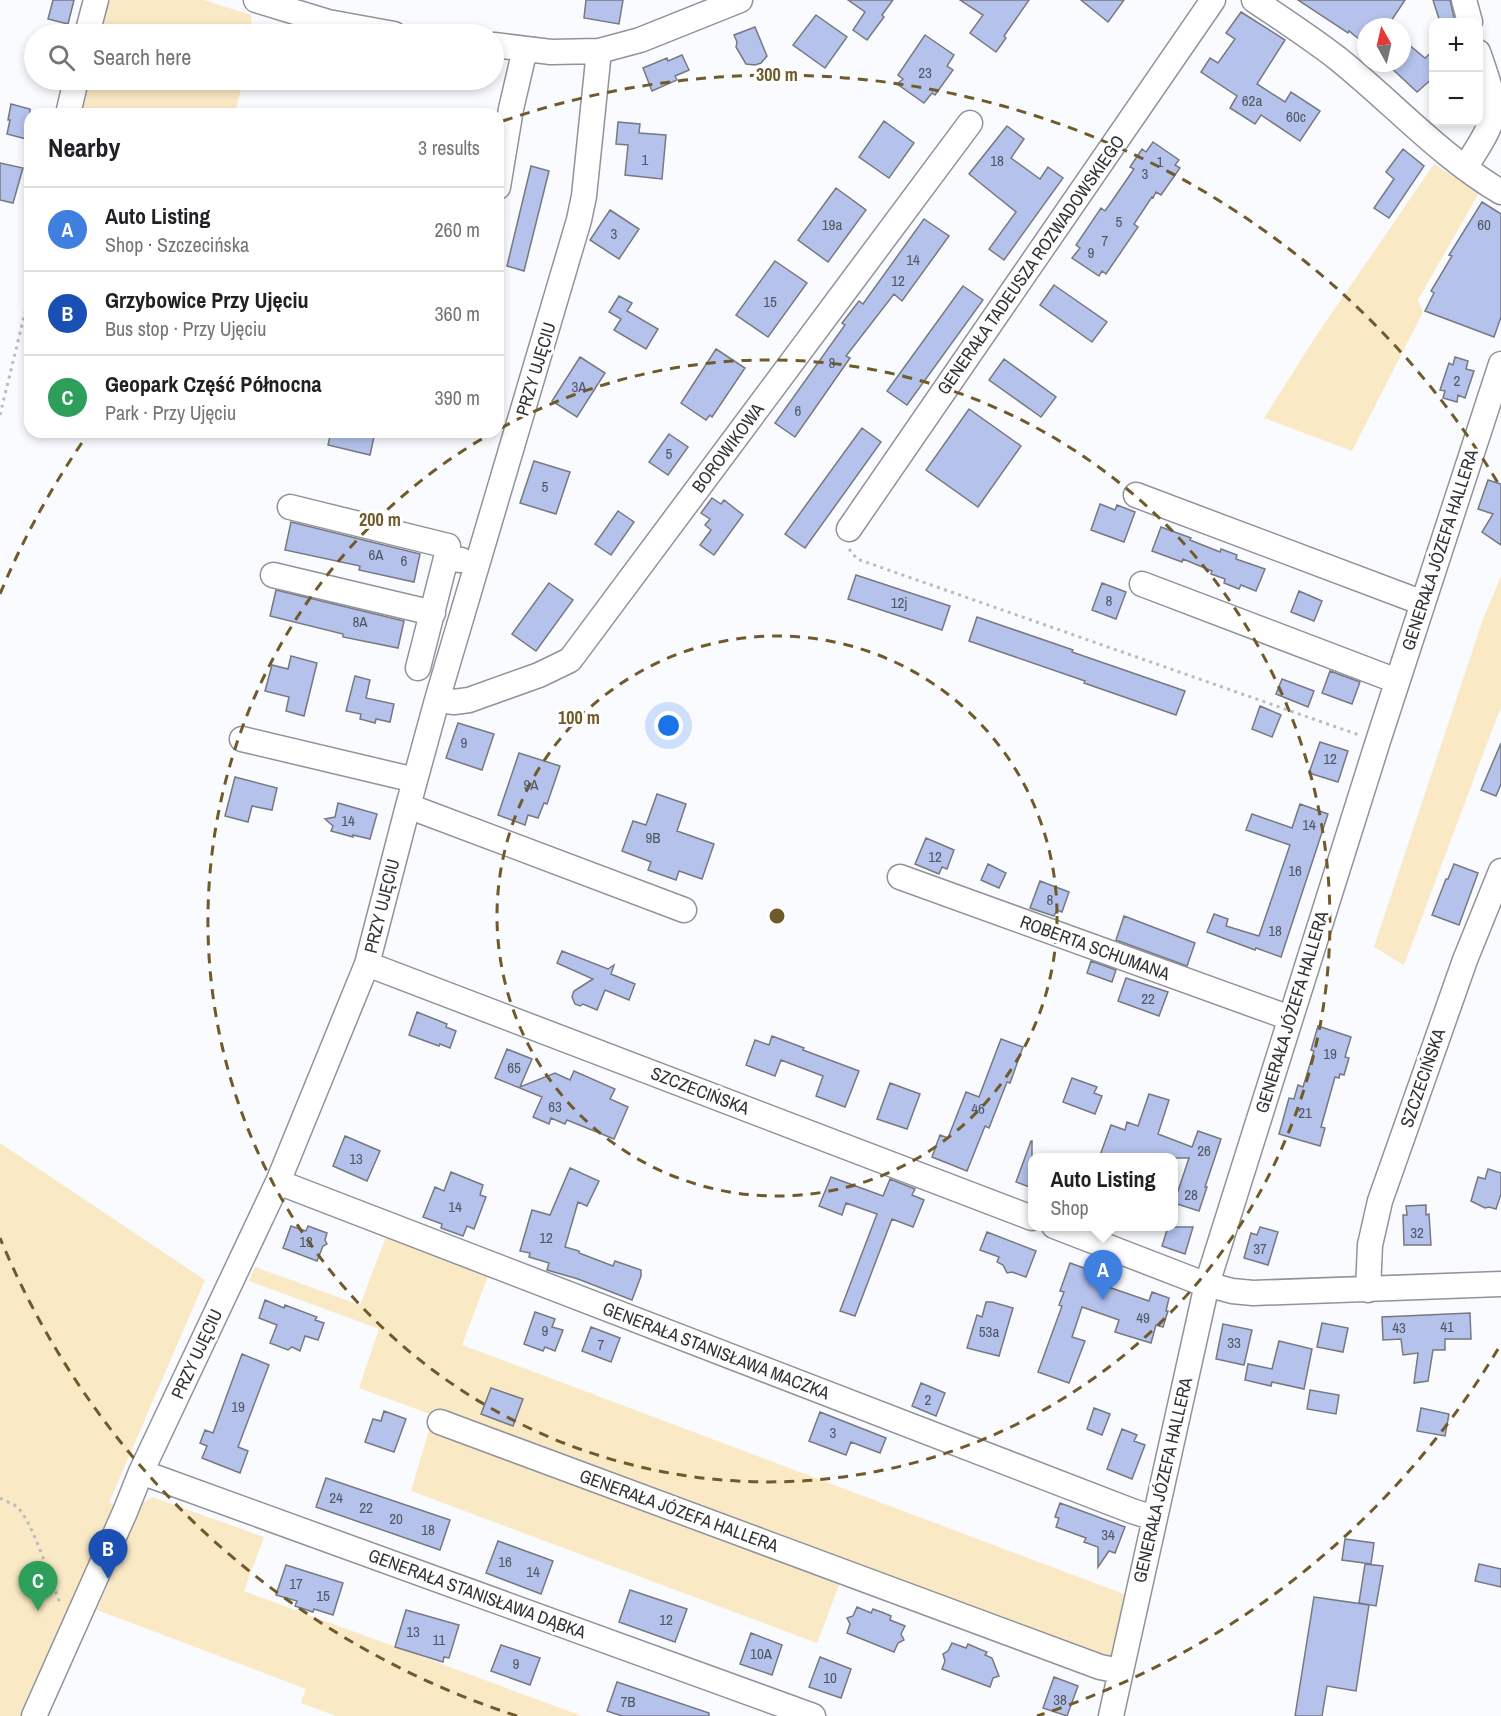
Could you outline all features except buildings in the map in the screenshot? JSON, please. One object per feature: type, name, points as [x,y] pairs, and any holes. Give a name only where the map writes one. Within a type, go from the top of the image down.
[{"type":"street","points":[[90,24],[96,0]]},
{"type":"street","points":[[256,0],[339,24]]},
{"type":"street","points":[[504,46],[551,52],[599,51],[640,40],[740,0]]},
{"type":"street","name":"GENERAŁA TADEUSZA ROZWADOWSKIEGO","points":[[849,529],[1213,0]]},
{"type":"street","points":[[1254,0],[1337,58],[1465,168],[1501,192]]},
{"type":"street","points":[[1464,0],[1469,18]]},
{"type":"street","points":[[504,151],[525,49]]},
{"type":"street","name":"PRZY UJĘCIU","points":[[34,1716],[141,1472],[278,1182],[367,964],[437,700],[579,220],[584,196],[599,51]]},
{"type":"street","points":[[1465,168],[1489,126],[1494,111],[1483,67]]},
{"type":"street","points":[[69,108],[74,90]]},
{"type":"street","name":"BOROWIKOWA","points":[[437,700],[454,702],[469,700],[539,675],[570,660],[970,123]]},
{"type":"street","name":"GENERAŁA JÓZEFA HALLERA","points":[[1111,1716],[1207,1284],[1397,681],[1501,363]]},
{"type":"street","points":[[1136,495],[1423,603]]},
{"type":"street","points":[[290,507],[448,546],[418,668]]},
{"type":"street","points":[[446,558],[478,562]]},
{"type":"street","points":[[273,575],[433,613]]},
{"type":"street","points":[[1142,584],[1397,681]]},
{"type":"street","points":[[242,740],[415,780]]},
{"type":"street","points":[[408,806],[684,910]]},
{"type":"street","name":"SZCZECIŃSKA","points":[[1368,1290],[1370,1245],[1380,1201],[1465,960],[1501,871]]},
{"type":"street","name":"ROBERTA SCHUMANA","points":[[900,877],[1290,1018]]},
{"type":"street","name":"SZCZECIŃSKA","points":[[367,964],[1028,1216]]},
{"type":"street","name":"GENERAŁA STANISŁAWA MACZKA","points":[[278,1182],[1132,1512],[1154,1518]]},
{"type":"street","points":[[1065,1231],[1207,1284],[1232,1291],[1253,1293],[1501,1284]]},
{"type":"street","name":"GENERAŁA JÓZEFA HALLERA","points":[[440,1422],[1100,1667],[1120,1671]]},
{"type":"street","name":"GENERAŁA STANISŁAWA DĄBKA","points":[[141,1472],[813,1716]]},
{"type":"path","points":[[0,415],[24,317]]},
{"type":"path","points":[[849,529],[849,549],[857,559],[1378,741]]},
{"type":"path","points":[[0,1498],[16,1506],[23,1513],[60,1602]]},
{"type":"shaded area","points":[[101,0],[204,0],[251,15],[251,24],[96,24]]},
{"type":"shaded area","points":[[82,90],[241,90],[236,108],[78,108]]},
{"type":"shaded area","points":[[1434,164],[1479,193],[1418,300],[1423,312],[1352,451],[1264,418],[1316,336]]},
{"type":"shaded area","points":[[1501,576],[1501,709],[1404,965],[1374,947],[1482,622]]},
{"type":"shaded area","points":[[0,1143],[205,1280],[109,1503],[126,1506],[25,1716],[0,1716]]},
{"type":"shaded area","points":[[386,1237],[488,1276],[462,1345],[1124,1594],[1112,1665],[359,1388],[379,1329],[249,1281],[255,1267],[360,1305]]},
{"type":"shaded area","points":[[429,1430],[841,1580],[817,1643],[411,1491]]},
{"type":"shaded area","points":[[152,1497],[264,1537],[244,1591],[582,1716],[336,1716],[301,1703],[306,1689],[97,1610],[143,1503]]},
{"type":"place","name":"Auto Listing","points":[[1103,1300]]},
{"type":"place","name":"Grzybowice Przy Ujęciu","points":[[108,1579]]},
{"type":"place","name":"Geopark Część Północna","points":[[38,1611]]}]
